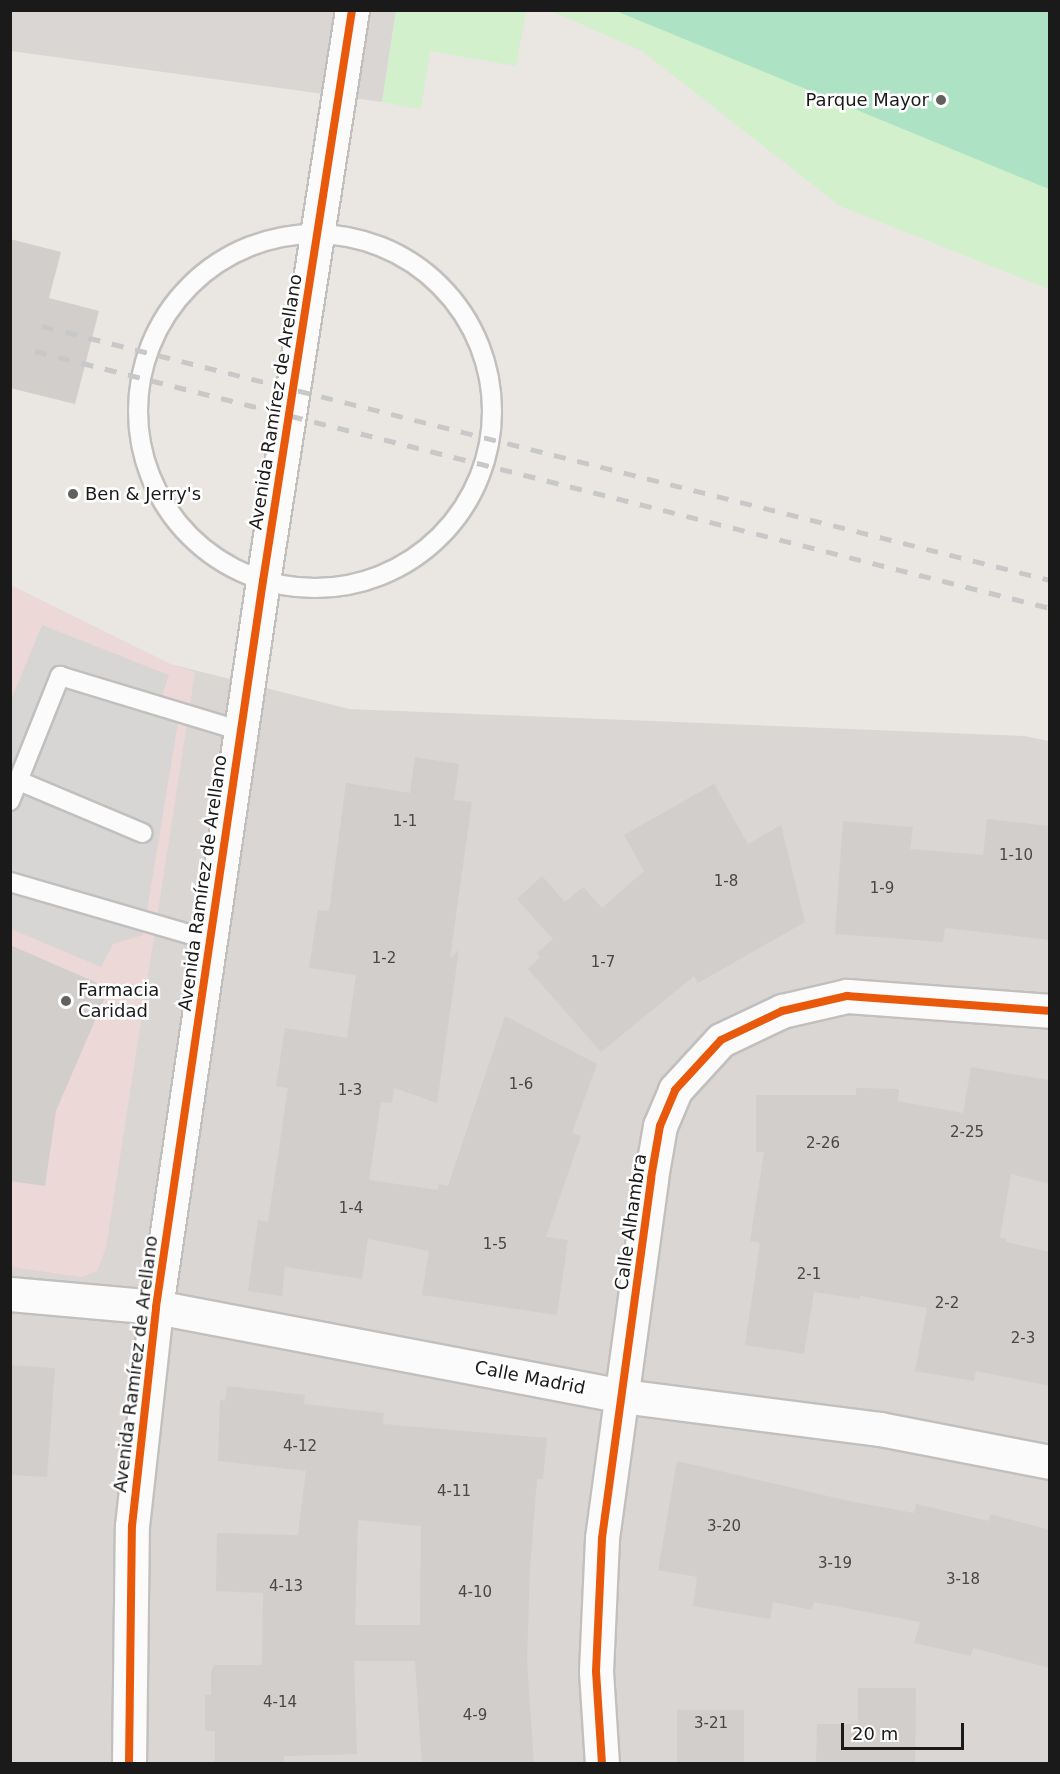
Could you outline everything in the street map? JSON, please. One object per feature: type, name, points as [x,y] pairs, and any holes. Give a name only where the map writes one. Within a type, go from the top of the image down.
[{"type":"street","name":"Avenida Ramírez de Arellano","points":[[129,1764],[132,1526],[156,1307],[263,581],[352,10]]},
{"type":"street","name":"Calle Alhambra","points":[[602,1764],[596,1671],[602,1538],[660,1126],[675,1090],[722,1040],[782,1011],[847,996],[1050,1011]]},
{"type":"street","name":"Calle Madrid","points":[[10,1294],[156,1307],[622,1396],[880,1429],[1050,1462]]},
{"type":"lane","points":[[317,233],[374,243],[427,272],[459,306],[483,350],[494,413],[489,454],[474,494],[447,532],[421,554],[374,579],[342,587],[302,588],[263,581],[208,553],[182,529],[159,496],[145,463],[138,432],[140,386],[145,360],[163,319],[177,298],[205,272],[263,241],[317,233]]},
{"type":"lane","points":[[10,801],[60,676],[241,731]]},
{"type":"lane","points":[[19,781],[143,833]]},
{"type":"lane","points":[[10,882],[210,940]]},
{"type":"shaded area","points":[[11,11],[396,11],[382,102],[11,51]]},
{"type":"shaded area","points":[[10,585],[170,664],[349,709],[1024,736],[1049,741],[1049,1763],[11,1763]]},
{"type":"shaded area","points":[[10,585],[170,664],[195,672],[106,1248],[97,1271],[81,1277],[11,1267]]},
{"type":"shaded area","points":[[42,625],[169,675],[159,704],[180,710],[143,935],[113,944],[101,967],[11,929],[11,700]]},
{"type":"green space","points":[[396,11],[526,11],[516,66],[430,51],[421,109],[382,102]]},
{"type":"green space","points":[[551,11],[1049,11],[1049,289],[840,206],[642,51]]},
{"type":"green space","name":"Parque Mayor","points":[[616,11],[1049,11],[1049,189]]},
{"type":"building","points":[[10,239],[61,252],[49,298],[99,311],[75,404],[10,388]]},
{"type":"building","points":[[415,757],[459,764],[454,800],[472,802],[450,958],[459,950],[437,1103],[394,1088],[392,1103],[381,1102],[369,1180],[438,1190],[439,1184],[448,1186],[505,1016],[597,1064],[572,1133],[581,1136],[546,1237],[568,1240],[557,1315],[422,1295],[429,1251],[368,1239],[362,1279],[285,1267],[282,1296],[248,1291],[258,1220],[268,1222],[288,1088],[276,1086],[285,1028],[347,1038],[356,975],[309,968],[318,910],[329,911],[346,783],[410,793]]},
{"type":"building","points":[[714,784],[748,844],[781,825],[805,922],[698,983],[694,976],[601,1052],[528,969],[540,957],[537,953],[553,939],[517,899],[542,876],[565,902],[583,887],[602,908],[644,871],[624,835]]},
{"type":"building","points":[[987,819],[1050,826],[1050,940],[945,928],[943,942],[835,934],[843,821],[913,827],[910,849],[983,855]]},
{"type":"building","points":[[10,945],[109,988],[56,1111],[45,1186],[10,1181]]},
{"type":"building","points":[[971,1067],[1050,1080],[1050,1184],[1011,1174],[1000,1237],[1006,1239],[1006,1242],[1050,1252],[1050,1386],[976,1371],[974,1381],[915,1371],[927,1308],[860,1296],[860,1299],[814,1292],[804,1354],[745,1345],[760,1243],[750,1241],[764,1152],[756,1152],[756,1095],[856,1095],[856,1088],[899,1089],[898,1101],[963,1113]]},
{"type":"building","points":[[10,1365],[55,1368],[47,1477],[10,1475]]},
{"type":"building","points":[[227,1386],[305,1395],[304,1404],[384,1413],[383,1424],[547,1438],[543,1479],[537,1479],[530,1568],[527,1661],[534,1764],[422,1764],[415,1661],[354,1661],[357,1754],[284,1756],[284,1764],[215,1764],[215,1731],[205,1731],[205,1695],[211,1695],[211,1673],[214,1665],[262,1665],[263,1593],[216,1591],[217,1533],[298,1535],[306,1471],[218,1461],[220,1400],[225,1401]],"holes":[[[358,1520],[421,1526],[420,1625],[355,1625]]]},
{"type":"building","points":[[677,1461],[849,1501],[914,1513],[916,1504],[989,1521],[990,1514],[1050,1530],[1050,1668],[973,1648],[971,1656],[914,1643],[920,1622],[814,1602],[812,1610],[773,1602],[770,1619],[693,1606],[697,1577],[658,1570]]},
{"type":"building","points":[[858,1688],[916,1688],[915,1764],[816,1764],[817,1724],[858,1724]]},
{"type":"building","points":[[677,1710],[744,1710],[744,1764],[677,1764]]},
{"type":"railway","points":[[42,326],[1050,580]]},
{"type":"railway","points":[[35,351],[1050,608]]},
{"type":"cycle path","points":[[129,1764],[132,1526],[156,1307],[263,581],[352,10]]},
{"type":"cycle path","points":[[602,1764],[596,1671],[602,1538],[651,1178],[660,1126],[675,1090],[721,1040],[782,1011],[847,996],[1050,1011]]},
{"type":"place","name":"Parque Mayor","points":[[941,100]]},
{"type":"place","name":"Ben & Jerry's","points":[[73,494]]},
{"type":"place","name":"Farmacia Caridad","points":[[66,1001]]}]
